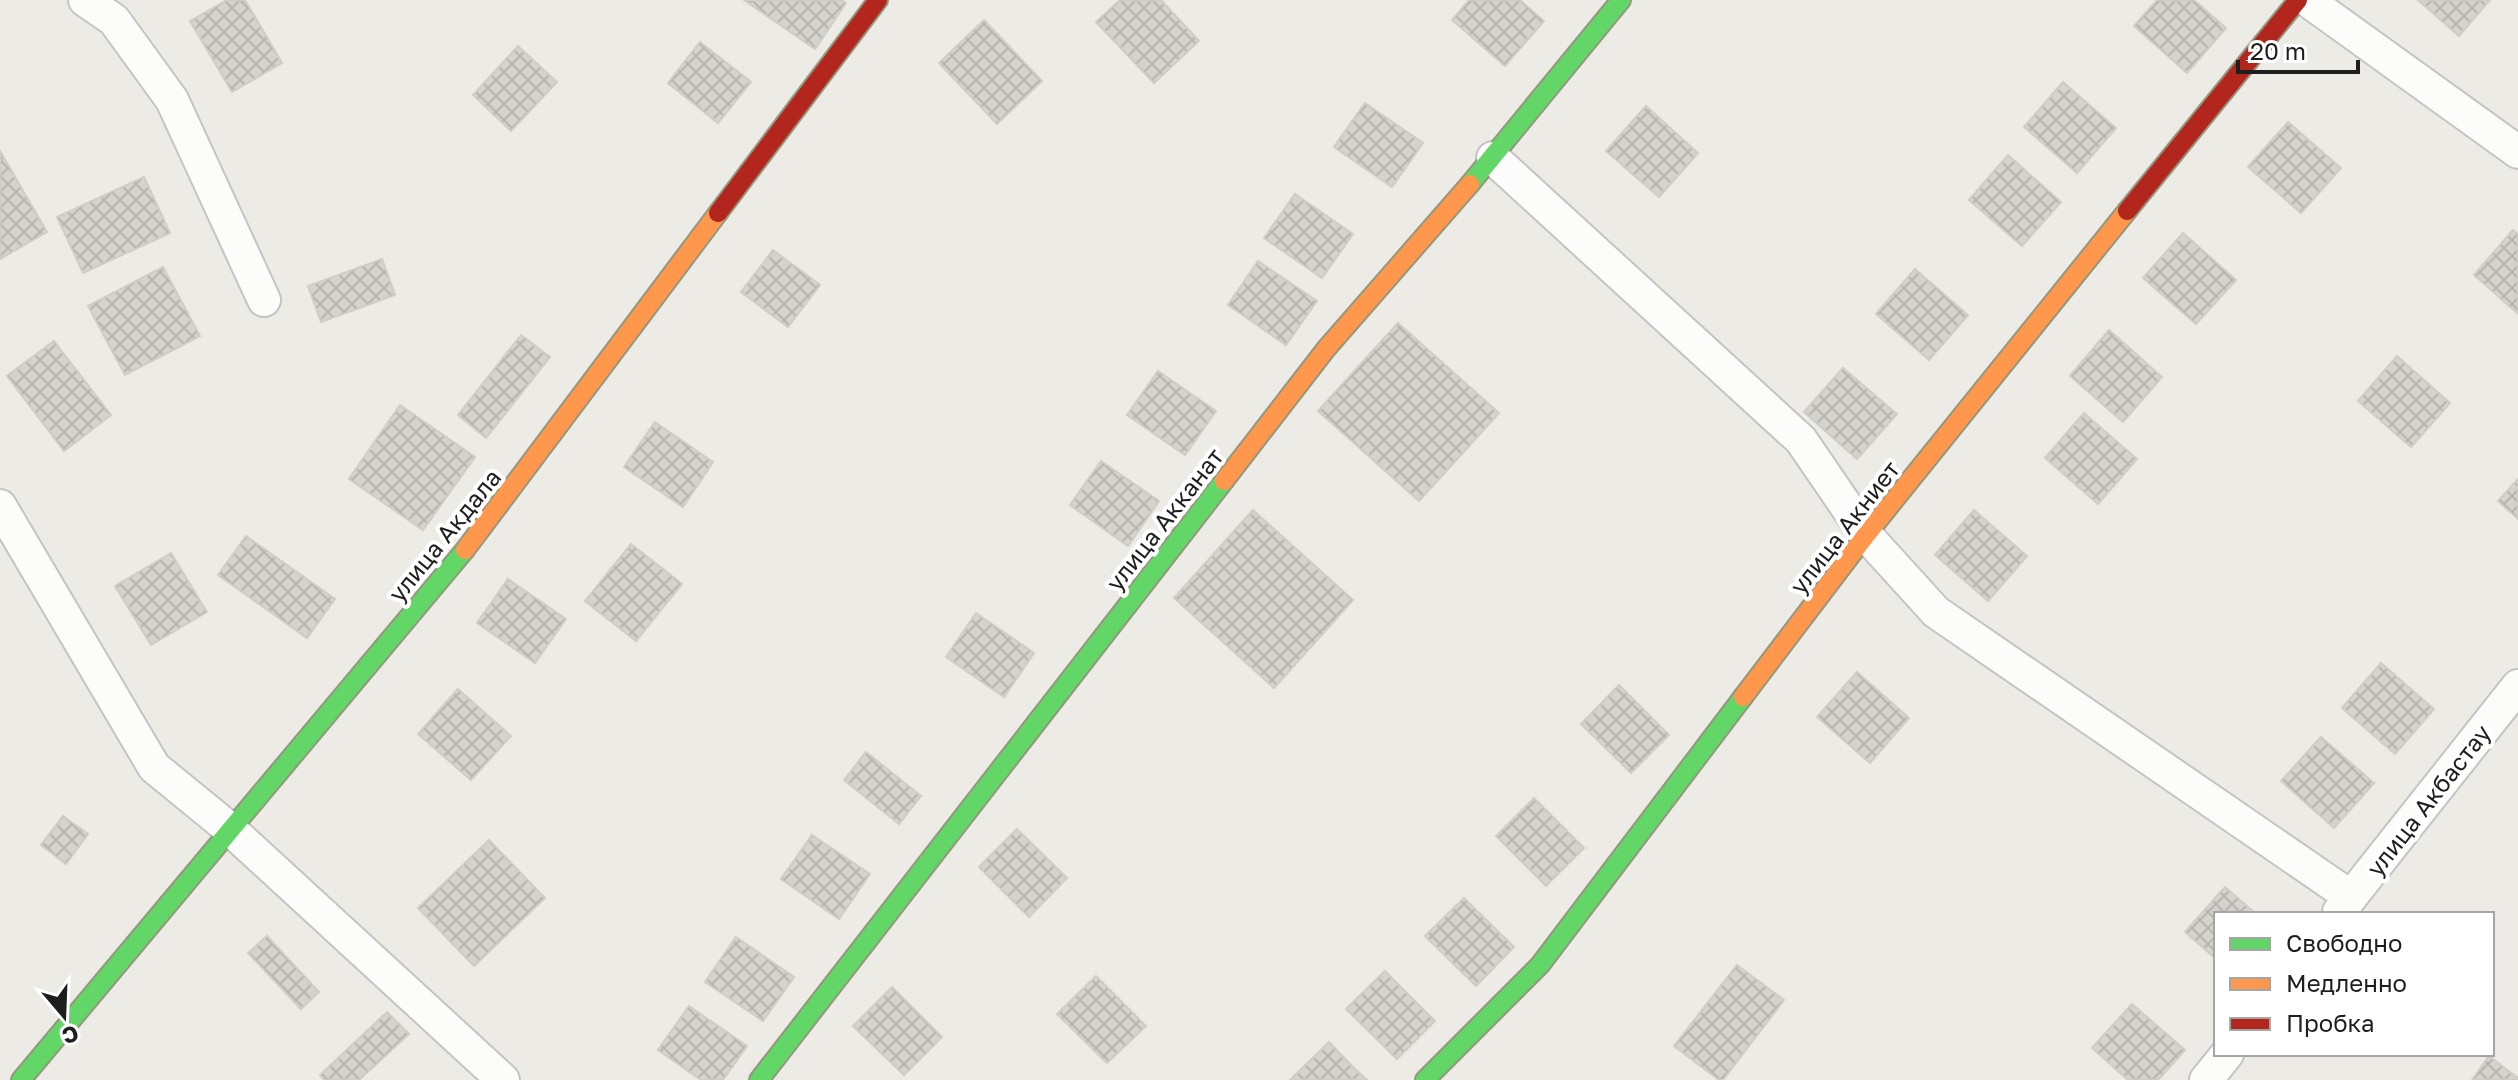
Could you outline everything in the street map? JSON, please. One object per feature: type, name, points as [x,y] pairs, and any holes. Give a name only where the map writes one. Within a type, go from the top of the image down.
[{"type":"street","points":[[85,0],[114,20],[172,100],[264,300]]},
{"type":"street","name":"улица Акдала","points":[[21,1080],[470,545],[878,0]]},
{"type":"street","name":"улица Акканат","points":[[759,1080],[1326,349],[1493,158],[1621,0]]},
{"type":"street","name":"улица Акниет","points":[[1425,1080],[1540,965],[1866,535],[2298,0]]},
{"type":"street","points":[[2307,0],[2518,152]]},
{"type":"street","points":[[1493,158],[1801,440],[1866,535],[1936,612],[2344,905]]},
{"type":"street","points":[[0,506],[154,767],[231,830],[503,1080]]},
{"type":"street","name":"улица Акбастау","points":[[2344,905],[2518,686]]},
{"type":"street","points":[[2206,1080],[2225,1056]]},
{"type":"building","points":[[227,0],[245,0],[282,63],[232,92],[190,21]]},
{"type":"building","points":[[744,0],[842,0],[846,3],[815,49]]},
{"type":"building","points":[[1120,0],[1161,0],[1199,41],[1154,83],[1096,22]]},
{"type":"building","points":[[1469,0],[1520,0],[1544,21],[1505,66],[1452,20]]},
{"type":"building","points":[[2157,0],[2194,0],[2226,28],[2187,73],[2134,26]]},
{"type":"building","points":[[2418,0],[2490,0],[2459,36]]},
{"type":"building","points":[[984,20],[1042,81],[997,124],[939,63]]},
{"type":"building","points":[[700,42],[751,82],[718,123],[668,83]]},
{"type":"building","points":[[518,46],[557,82],[511,131],[473,95]]},
{"type":"building","points":[[2063,82],[2116,128],[2077,173],[2024,127]]},
{"type":"building","points":[[1365,103],[1423,143],[1392,187],[1334,147]]},
{"type":"building","points":[[1646,106],[1698,153],[1659,197],[1606,151]]},
{"type":"building","points":[[2288,122],[2341,168],[2301,213],[2248,167]]},
{"type":"building","points":[[0,151],[47,232],[0,259]]},
{"type":"building","points":[[2008,155],[2061,202],[2022,246],[1969,200]]},
{"type":"building","points":[[144,177],[170,233],[83,273],[57,217]]},
{"type":"building","points":[[1295,194],[1353,234],[1322,278],[1264,238]]},
{"type":"building","points":[[2513,230],[2518,234],[2518,314],[2474,275]]},
{"type":"building","points":[[2183,233],[2236,280],[2196,324],[2143,278]]},
{"type":"building","points":[[773,250],[820,285],[788,327],[741,292]]},
{"type":"building","points":[[382,259],[395,295],[321,322],[308,286]]},
{"type":"building","points":[[1258,261],[1317,301],[1286,345],[1228,305]]},
{"type":"building","points":[[163,267],[200,336],[125,375],[88,306]]},
{"type":"building","points":[[1915,269],[1968,315],[1929,360],[1876,314]]},
{"type":"building","points":[[1398,323],[1499,413],[1419,501],[1318,411]]},
{"type":"building","points":[[2109,330],[2162,377],[2123,422],[2070,376]]},
{"type":"building","points":[[521,335],[550,357],[486,438],[458,415]]},
{"type":"building","points":[[54,341],[111,415],[64,451],[7,376]]},
{"type":"building","points":[[2397,356],[2450,403],[2411,447],[2358,401]]},
{"type":"building","points":[[1843,368],[1897,414],[1857,459],[1804,412]]},
{"type":"building","points":[[1158,371],[1216,411],[1185,455],[1127,415]]},
{"type":"building","points":[[400,405],[475,457],[423,530],[349,479]]},
{"type":"building","points":[[2084,413],[2137,459],[2098,504],[2045,458]]},
{"type":"building","points":[[655,422],[713,462],[683,507],[624,467]]},
{"type":"building","points":[[1101,461],[1159,501],[1128,546],[1070,505]]},
{"type":"building","points":[[2518,479],[2518,519],[2498,501]]},
{"type":"building","points":[[1253,510],[1353,600],[1274,688],[1174,598]]},
{"type":"building","points":[[1974,510],[2027,556],[1988,601],[1935,555]]},
{"type":"building","points":[[246,536],[335,599],[307,638],[218,575]]},
{"type":"building","points":[[631,544],[682,584],[636,641],[585,601]]},
{"type":"building","points":[[171,553],[207,612],[151,645],[115,586]]},
{"type":"building","points":[[508,579],[566,619],[535,663],[477,623]]},
{"type":"building","points":[[976,613],[1034,653],[1004,697],[946,657]]},
{"type":"building","points":[[2381,663],[2434,709],[2395,754],[2342,708]]},
{"type":"building","points":[[1857,672],[1909,718],[1870,763],[1817,717]]},
{"type":"building","points":[[1619,685],[1669,735],[1631,773],[1581,724]]},
{"type":"building","points":[[458,689],[511,736],[471,780],[418,734]]},
{"type":"building","points":[[2321,737],[2374,783],[2334,828],[2281,781]]},
{"type":"building","points":[[866,752],[921,796],[899,824],[844,780]]},
{"type":"building","points":[[1534,798],[1584,848],[1546,886],[1496,836]]},
{"type":"building","points":[[63,816],[88,834],[66,864],[41,845]]},
{"type":"building","points":[[1017,829],[1067,878],[1029,917],[979,867]]},
{"type":"building","points":[[812,835],[870,874],[839,919],[781,879]]},
{"type":"building","points":[[489,840],[545,898],[474,966],[418,908]]},
{"type":"building","points":[[2225,887],[2254,912],[2214,912],[2214,957],[2185,932]]},
{"type":"building","points":[[1464,898],[1514,947],[1476,986],[1425,936]]},
{"type":"building","points":[[267,936],[319,992],[301,1009],[248,953]]},
{"type":"building","points":[[736,937],[794,977],[763,1021],[705,982]]},
{"type":"building","points":[[1737,965],[1784,1000],[1723,1080],[1719,1080],[1674,1046]]},
{"type":"building","points":[[1385,971],[1435,1021],[1397,1059],[1346,1009]]},
{"type":"building","points":[[1096,976],[1146,1026],[1107,1063],[1057,1014]]},
{"type":"building","points":[[892,987],[942,1037],[904,1075],[853,1026]]},
{"type":"building","points":[[2132,1004],[2185,1050],[2158,1080],[2128,1080],[2092,1048]]},
{"type":"building","points":[[689,1006],[747,1046],[723,1080],[701,1080],[658,1050]]},
{"type":"building","points":[[387,1012],[409,1034],[359,1080],[324,1080],[320,1075]]},
{"type":"building","points":[[1329,1042],[1367,1080],[1290,1080]]},
{"type":"building","points":[[2489,1056],[2518,1078],[2518,1080],[2472,1080]]},
{"type":"traffic: fast","points":[[1470,184],[1621,0]]},
{"type":"traffic: fast","points":[[759,1080],[1224,481]]},
{"type":"traffic: fast","points":[[21,1080],[465,550]]},
{"type":"traffic: fast","points":[[1425,1080],[1540,965],[1743,697]]},
{"type":"traffic: slow","points":[[1224,481],[1326,349],[1470,184]]},
{"type":"traffic: slow","points":[[1743,697],[1866,535],[2127,211]]},
{"type":"traffic: slow","points":[[465,550],[718,213]]},
{"type":"traffic: jam","points":[[718,213],[878,0]]},
{"type":"traffic: jam","points":[[2127,211],[2298,0]]}]
